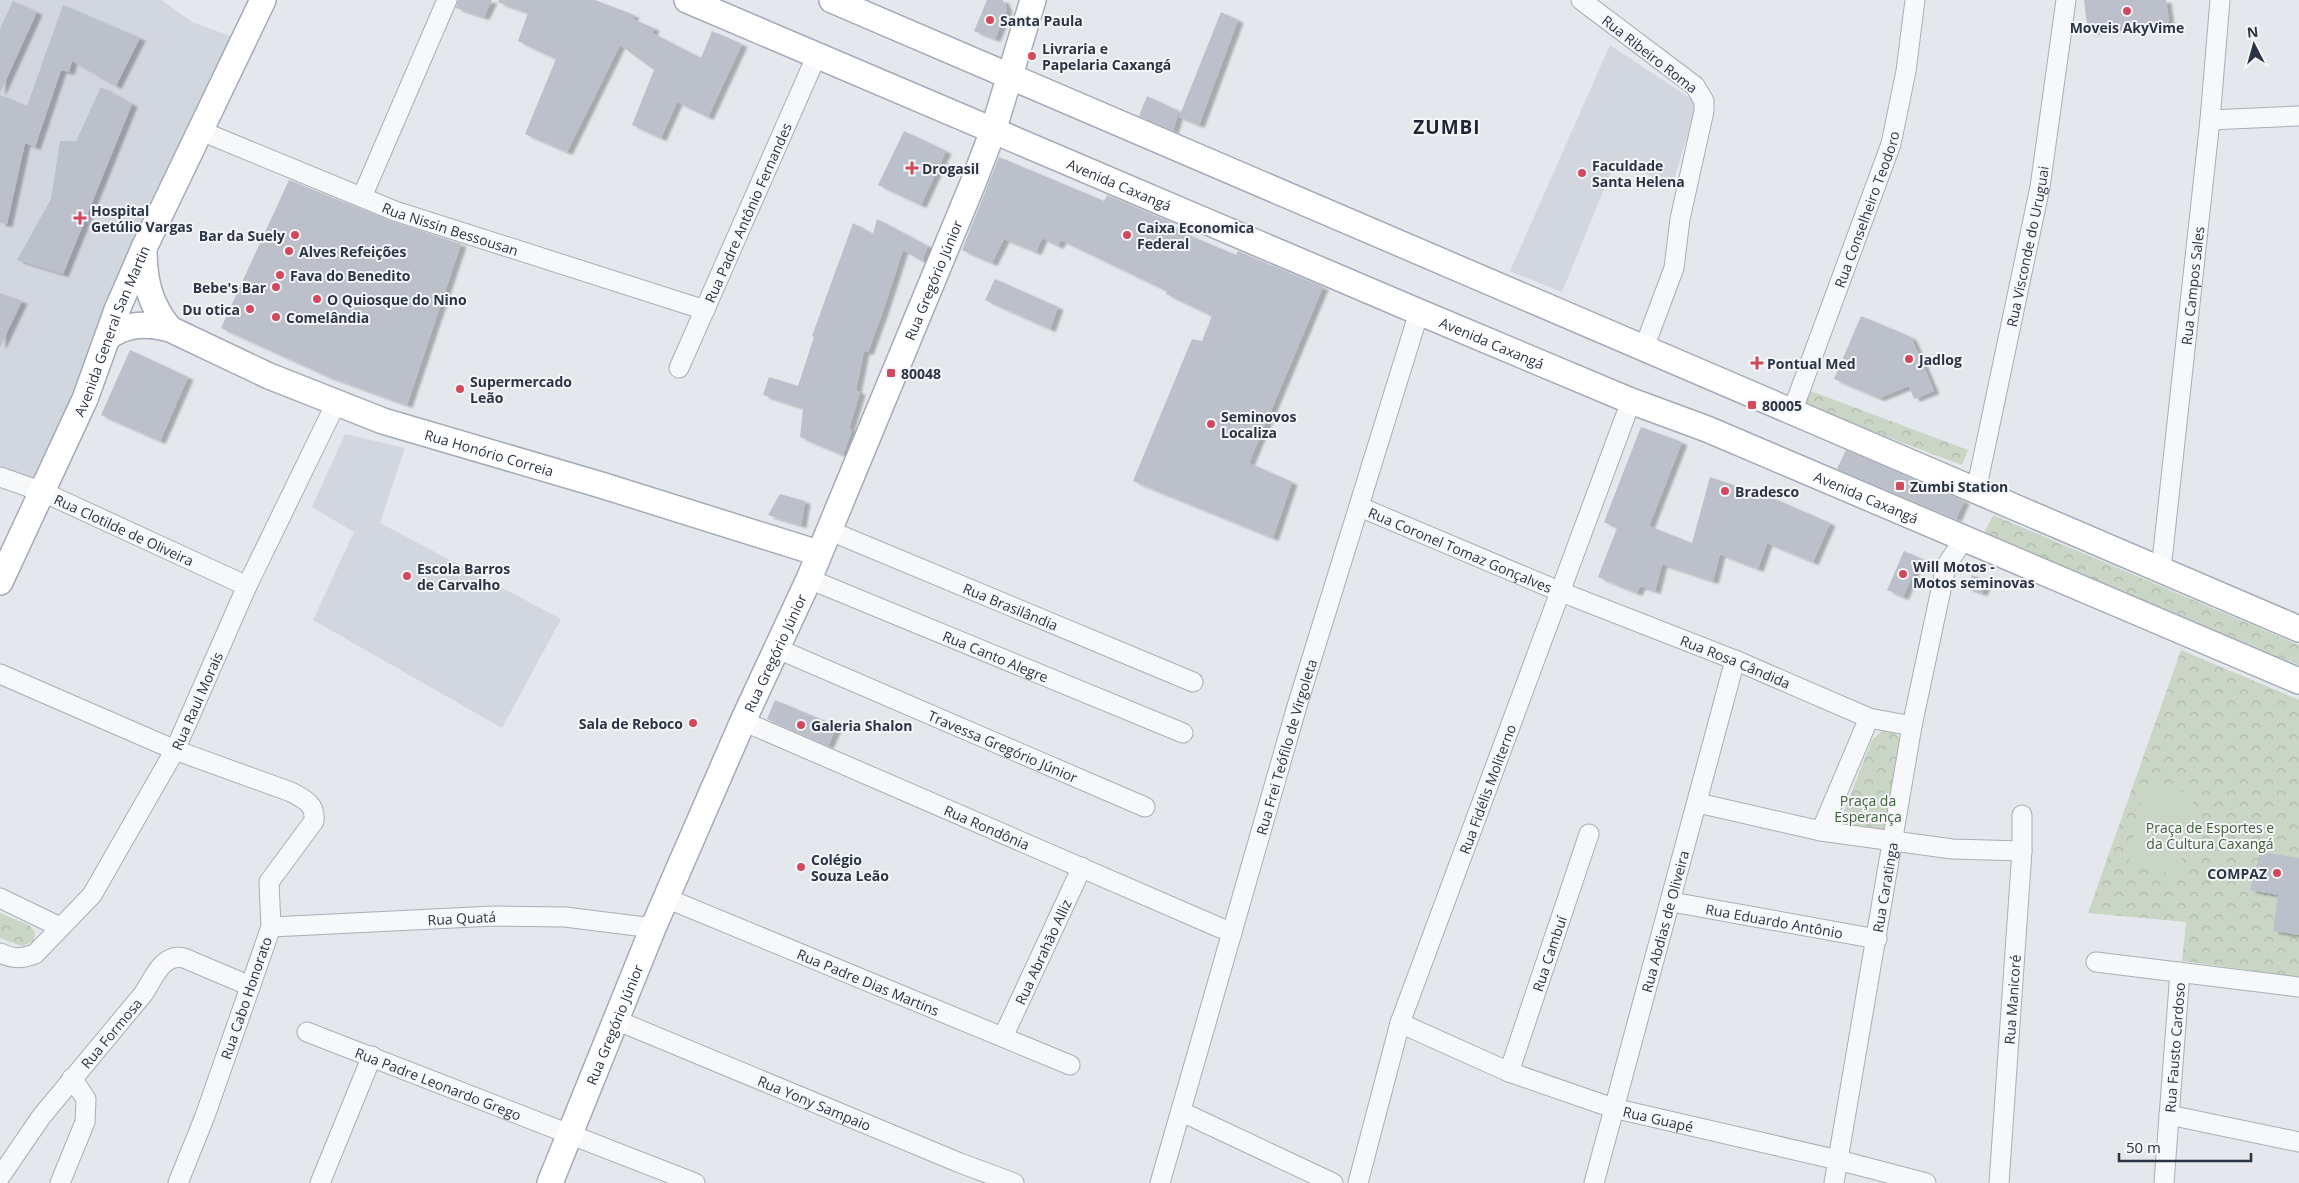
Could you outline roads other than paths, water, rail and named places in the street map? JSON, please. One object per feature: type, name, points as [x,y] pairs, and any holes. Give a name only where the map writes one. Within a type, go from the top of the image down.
[{"type":"main road","name":"Avenida General San Martin","points":[[0,582],[85,399],[144,248],[202,131],[262,0]]},
{"type":"main road","name":"Avenida Caxangá","points":[[687,0],[816,57],[995,126],[1419,312],[1631,401],[1707,429],[2299,682]]},
{"type":"main road","points":[[832,0],[1010,78],[2299,629]]},
{"type":"main road","name":"Rua Gregório Júnior","points":[[550,1183],[653,928],[743,721],[809,579],[818,553],[995,126],[1034,0]]},
{"type":"main road","name":"Rua Honório Correia","points":[[144,248],[146,283],[159,316],[170,328]]},
{"type":"main road","name":"Rua Honório Correia","points":[[108,337],[118,330],[130,326],[145,325],[170,328],[269,376],[383,421],[611,488],[818,553]]},
{"type":"street","points":[[362,197],[447,0]]},
{"type":"street","name":"Rua Ribeiro Roma","points":[[1581,0],[1695,86],[1704,101],[1702,122],[1680,219],[1674,268],[1644,348]]},
{"type":"street","name":"Rua Conselheiro Teodoro","points":[[1792,412],[1891,144],[1906,71],[1916,0]]},
{"type":"street","name":"Rua Visconde do Uruguai","points":[[1976,491],[2040,187],[2066,0]]},
{"type":"street","name":"Rua Campos Sales","points":[[2161,570],[2210,120],[2220,0]]},
{"type":"street","name":"Rua Padre Antônio Fernandes","points":[[679,368],[816,57]]},
{"type":"street","points":[[2210,120],[2299,116]]},
{"type":"street","name":"Rua Nissin Bessousan","points":[[202,131],[362,197],[443,227],[705,310]]},
{"type":"street","name":"Rua Frei Teófilo de Virgoleta","points":[[1160,1183],[1182,1112],[1297,706],[1419,312]]},
{"type":"street","name":"Rua Fidélis Moliterno","points":[[1358,1183],[1400,1023],[1631,401]]},
{"type":"street","name":"Rua Raul Morais","points":[[5,955],[23,959],[35,954],[92,895],[175,750],[247,586],[336,404]]},
{"type":"street","name":"Rua Clotilde de Oliveira","points":[[0,477],[43,492],[247,586]]},
{"type":"street","name":"Rua Coronel Tomaz Gonçalves","points":[[1360,507],[1560,592]]},
{"type":"street","name":"Rua Brasilândia","points":[[828,530],[1193,682]]},
{"type":"street","name":"Rua Caratinga","points":[[1834,1183],[1894,841],[1912,726],[1946,566],[1964,539]]},
{"type":"street","name":"Rua Canto Alegre","points":[[809,579],[1183,733]]},
{"type":"street","name":"Rua Rosa Cândida","points":[[1560,592],[1736,660],[1869,718],[1912,726]]},
{"type":"street","name":"Travessa Gregório Júnior","points":[[778,649],[1145,807]]},
{"type":"street","name":"Rua Abdias de Oliveira","points":[[1594,1183],[1613,1108],[1672,902],[1736,660]]},
{"type":"street","points":[[0,674],[175,750]]},
{"type":"street","points":[[1821,831],[1869,718]]},
{"type":"street","name":"Rua Rondônia","points":[[743,721],[1232,933]]},
{"type":"street","name":"Rua Cabo Honorato","points":[[175,750],[291,792],[312,805],[314,821],[269,882],[271,927],[205,1116],[178,1183]]},
{"type":"street","points":[[1698,803],[1821,831],[1952,849],[2022,851]]},
{"type":"street","name":"Rua Manicoré","points":[[1998,1183],[2022,851],[2022,815]]},
{"type":"street","name":"Rua Cambuí","points":[[1509,1072],[1589,834]]},
{"type":"street","name":"Rua Abrahão Alliz","points":[[1003,1037],[1082,867]]},
{"type":"street","points":[[0,898],[60,927]]},
{"type":"street","name":"Rua Padre Dias Martins","points":[[666,898],[1070,1066]]},
{"type":"street","name":"Rua Eduardo Antônio","points":[[1672,902],[1877,939]]},
{"type":"street","name":"Rua Quatá","points":[[271,927],[494,916],[565,917],[653,928]]},
{"type":"street","name":"Rua Formosa","points":[[0,1178],[42,1117],[72,1078],[144,993],[158,970],[170,958],[176,956],[184,958],[250,986]]},
{"type":"street","name":"Rua Fausto Cardoso","points":[[2096,962],[2299,987]]},
{"type":"street","name":"Rua Fausto Cardoso","points":[[2164,1183],[2180,972]]},
{"type":"street","name":"Rua Yony Sampaio","points":[[616,1020],[960,1163],[1014,1183]]},
{"type":"street","name":"Rua Guapé","points":[[1400,1023],[1509,1072],[1613,1108],[1838,1160],[1926,1183]]},
{"type":"street","name":"Rua Padre Leonardo Grego","points":[[307,1032],[694,1183]]},
{"type":"street","points":[[320,1183],[372,1056]]},
{"type":"street","points":[[60,1183],[86,1122],[86,1099],[72,1078]]},
{"type":"street","points":[[1182,1112],[1333,1183]]},
{"type":"street","points":[[2169,1115],[2299,1142]]},
{"type":"place","name":"Moveis AkyVime","points":[[2127,11]]},
{"type":"place","name":"Santa Paula","points":[[990,20]]},
{"type":"place","name":"Livraria e Papelaria Caxangá","points":[[1032,56]]},
{"type":"place","name":"Drogasil","points":[[912,168]]},
{"type":"place","name":"Faculdade Santa Helena","points":[[1582,173]]},
{"type":"place","name":"Hospital Getúlio Vargas","points":[[80,218]]},
{"type":"place","name":"Bar da Suely","points":[[295,235]]},
{"type":"place","name":"Caixa Economica Federal","points":[[1127,235]]},
{"type":"place","name":"Alves Refeições","points":[[289,251]]},
{"type":"place","name":"Fava do Benedito","points":[[280,275]]},
{"type":"place","name":"Bebe's Bar","points":[[276,287]]},
{"type":"place","name":"O Quiosque do Nino","points":[[317,299]]},
{"type":"place","name":"Du otica","points":[[250,309]]},
{"type":"place","name":"Comelândia","points":[[276,317]]},
{"type":"place","name":"Jadlog","points":[[1909,359]]},
{"type":"place","name":"Pontual Med","points":[[1757,363]]},
{"type":"place","name":"80048","points":[[891,373]]},
{"type":"place","name":"Supermercado Leão","points":[[460,389]]},
{"type":"place","name":"80005","points":[[1752,405]]},
{"type":"place","name":"Seminovos Localiza","points":[[1211,424]]},
{"type":"place","name":"Zumbi Station","points":[[1900,486]]},
{"type":"place","name":"Bradesco","points":[[1725,491]]},
{"type":"place","name":"Will Motos - Motos seminovas","points":[[1903,574]]},
{"type":"place","name":"Escola Barros de Carvalho","points":[[407,576]]},
{"type":"place","name":"Sala de Reboco","points":[[693,723]]},
{"type":"place","name":"Galeria Shalon","points":[[801,725]]},
{"type":"place","name":"Colégio Souza Leão","points":[[801,867]]},
{"type":"place","name":"COMPAZ","points":[[2277,873]]},
{"type":"district","name":"ZUMBI","points":[[1447,127]]},
{"type":"park label","name":"Praça da Esperança","points":[[1868,808]]},
{"type":"park label","name":"Praça de Esportes e da Cultura Caxangá","points":[[2210,836]]}]
